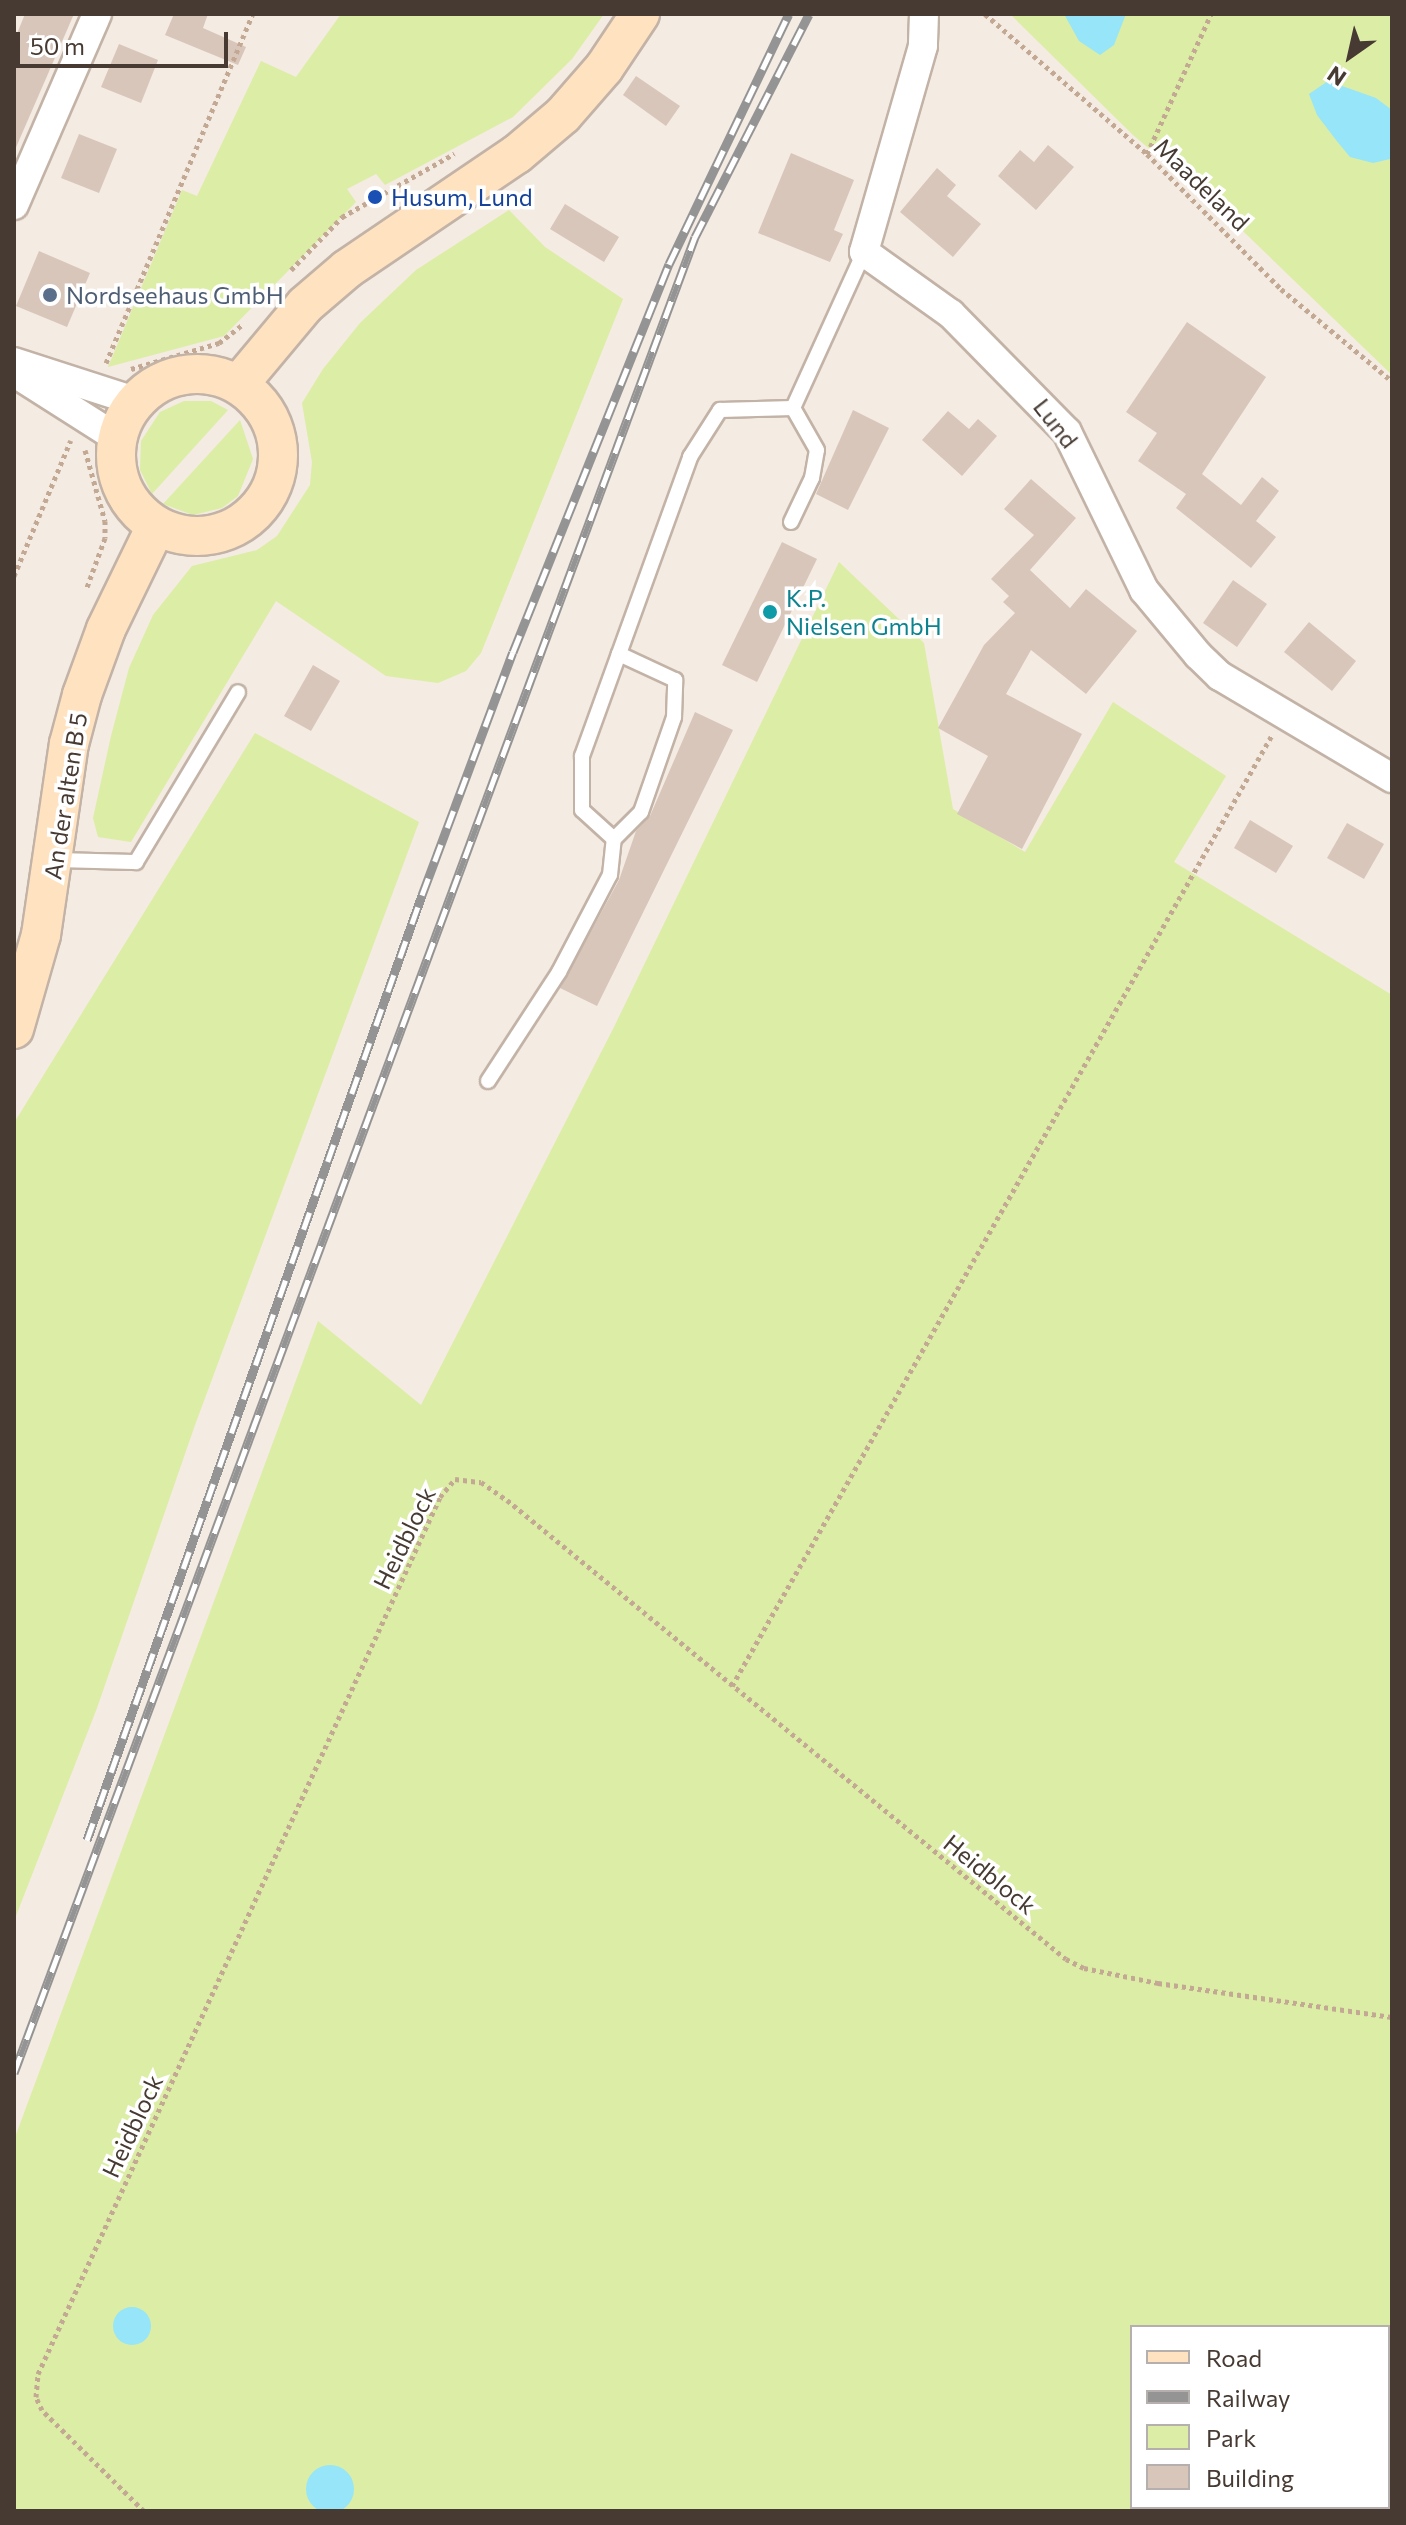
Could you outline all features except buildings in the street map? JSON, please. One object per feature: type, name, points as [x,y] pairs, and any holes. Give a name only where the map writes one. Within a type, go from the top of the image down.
[{"type":"main road","points":[[239,384],[305,305],[347,269],[517,154],[563,115],[604,68],[640,14]]},
{"type":"main road","points":[[212,374],[239,384],[260,403],[274,427],[279,455],[274,483],[260,507],[239,526],[213,536],[185,536],[156,526],[123,489],[115,464],[128,386],[157,384],[184,375],[212,374]]},
{"type":"main road","name":"An der alten B 5","points":[[14,1029],[41,935],[69,744],[82,695],[117,603],[156,526]]},
{"type":"street","points":[[14,205],[97,14]]},
{"type":"street","points":[[864,252],[923,46],[924,14]]},
{"type":"street","name":"Lund","points":[[864,252],[951,314],[1043,403],[1084,463],[1118,545],[1144,590],[1176,633],[1220,676],[1392,778]]},
{"type":"street","points":[[14,362],[128,386]]},
{"type":"street","points":[[14,373],[117,438]]},
{"type":"lane","points":[[793,408],[864,252]]},
{"type":"lane","points":[[791,522],[812,478],[817,450],[793,408]]},
{"type":"lane","points":[[614,839],[582,810],[582,756],[690,457],[720,410],[793,408]]},
{"type":"lane","points":[[488,1081],[559,972],[610,875],[614,839],[641,812],[674,717],[675,680],[619,654]]},
{"type":"lane","points":[[54,860],[136,862],[238,692]]},
{"type":"path","points":[[111,372],[102,373],[253,14]]},
{"type":"path","name":"Maadeland","points":[[985,14],[1147,154],[1281,289],[1392,381]]},
{"type":"path","points":[[1147,154],[1211,14]]},
{"type":"path","points":[[288,274],[342,217],[465,149]]},
{"type":"path","points":[[128,386],[219,343],[246,322]]},
{"type":"path","points":[[14,576],[75,431],[105,521],[105,538],[82,598]]},
{"type":"path","points":[[732,1686],[1284,714]]},
{"type":"path","name":"Heidblock","points":[[144,2511],[42,2410],[36,2397],[38,2374],[440,1497],[455,1479],[467,1478],[494,1490],[1066,1959],[1084,1968],[1158,1983],[1392,2017]]},
{"type":"green space","points":[[341,14],[604,14],[572,59],[513,117],[385,185],[376,174],[347,189],[356,202],[224,336],[108,367],[182,190],[197,196],[261,61],[296,77]]},
{"type":"green space","points":[[1010,14],[1392,14],[1392,375],[1216,205],[1133,135]]},
{"type":"green space","points":[[509,210],[545,247],[623,299],[481,653],[466,671],[438,683],[386,676],[276,601],[131,842],[98,837],[93,818],[111,736],[129,668],[153,615],[192,566],[257,550],[277,536],[310,485],[312,462],[302,403],[323,369],[360,323],[416,270]]},
{"type":"green space","points":[[184,401],[211,401],[228,410],[152,494],[140,470],[141,441],[160,412]]},
{"type":"green space","points":[[240,420],[253,459],[238,496],[222,508],[193,515],[163,504]]},
{"type":"green space","points":[[839,562],[924,643],[953,809],[1025,852],[1113,702],[1226,776],[1174,862],[1392,995],[1392,2381],[1390,2384],[1390,2325],[1130,2325],[1130,2509],[1316,2511],[14,2511],[14,2140],[318,1321],[421,1405],[614,1027]]},
{"type":"green space","points":[[255,733],[419,822],[195,1425],[97,1708],[14,1921],[14,1123]]},
{"type":"water","points":[[1064,14],[1126,14],[1114,45],[1100,55],[1079,41]]},
{"type":"water","points":[[1328,81],[1376,98],[1392,110],[1390,159],[1373,163],[1350,157],[1336,140],[1317,115],[1309,94]]},
{"type":"water","points":[[132,2307],[145,2313],[151,2326],[145,2339],[132,2345],[119,2339],[113,2326],[119,2313]]},
{"type":"water","points":[[330,2465],[347,2472],[354,2489],[347,2506],[330,2513],[313,2506],[306,2489],[313,2472]]},
{"type":"railway","points":[[87,1840],[422,895],[513,652],[669,264],[789,14]]},
{"type":"railway","points":[[14,2073],[695,237],[809,14]]},
{"type":"place","name":"Husum, Lund","points":[[375,197]]},
{"type":"place","name":"Nordseehaus GmbH","points":[[50,295]]},
{"type":"place","name":"K.P. Nielsen GmbH","points":[[770,612]]}]
